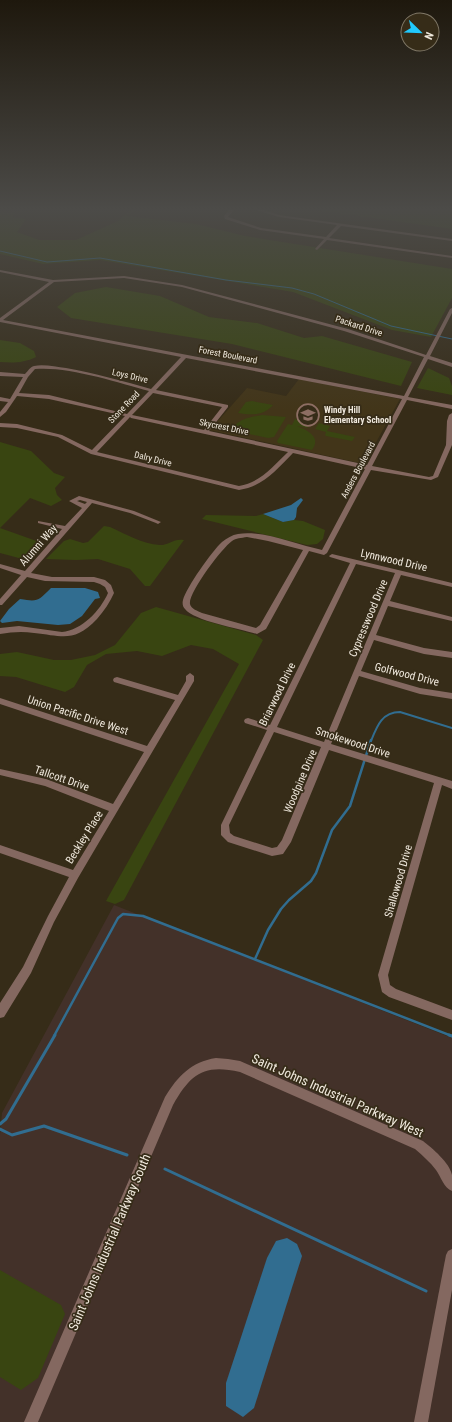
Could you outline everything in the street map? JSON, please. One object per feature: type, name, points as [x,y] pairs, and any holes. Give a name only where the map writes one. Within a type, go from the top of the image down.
[{"type":"street","name":"Packard Drive","points":[[28,276],[53,281],[124,277],[182,286],[346,330],[452,365]]},
{"type":"street","points":[[0,320],[53,281]]},
{"type":"street","name":"Anders Boulevard","points":[[307,549],[324,553],[452,309]]},
{"type":"street","name":"Forest Boulevard","points":[[0,320],[452,408]]},
{"type":"street","name":"Stone Road","points":[[93,453],[185,356]]},
{"type":"street","name":"Loys Drive","points":[[0,374],[27,376],[32,369],[37,368],[68,370],[226,406],[205,432]]},
{"type":"street","points":[[0,415],[16,394],[27,376]]},
{"type":"street","name":"Skycrest Drive","points":[[16,394],[45,396],[292,452],[429,479],[435,477],[449,445],[450,421],[452,415]]},
{"type":"street","points":[[0,399],[11,401]]},
{"type":"street","name":"Dalry Drive","points":[[0,426],[14,426],[64,437],[93,453],[239,488],[253,486],[260,482],[292,452]]},
{"type":"street","points":[[85,507],[72,501],[78,498],[91,501],[132,512],[158,522]]},
{"type":"street","name":"Alumni Way","points":[[0,603],[91,501]]},
{"type":"street","points":[[40,522],[66,528]]},
{"type":"street","points":[[239,536],[256,536],[307,549],[263,627],[257,631],[202,616],[188,608],[186,603],[190,593],[222,546],[239,536]]},
{"type":"street","name":"Lynnwood Drive","points":[[332,556],[452,585]]},
{"type":"street","name":"Briarwood Drive","points":[[280,851],[266,851],[227,837],[224,832],[225,825],[354,562]]},
{"type":"street","points":[[0,566],[45,579],[97,580],[108,584],[111,588],[111,593],[106,603],[84,629],[76,633],[69,635],[56,634],[21,628],[0,631]]},
{"type":"street","name":"Cypresswood Drive","points":[[357,673],[400,572]]},
{"type":"street","points":[[387,603],[451,616]]},
{"type":"street","points":[[372,637],[424,651],[452,655]]},
{"type":"street","name":"Golfwood Drive","points":[[357,673],[420,691],[452,696]]},
{"type":"street","name":"Woodpine Drive","points":[[280,851],[286,842],[357,673]]},
{"type":"street","name":"Beckley Place","points":[[0,1013],[27,970],[51,919],[75,875],[180,699],[190,681],[190,676]]},
{"type":"street","points":[[117,680],[180,699]]},
{"type":"street","name":"Union Pacific Drive West","points":[[0,702],[149,750]]},
{"type":"street","name":"Smokewood Drive","points":[[248,721],[452,785]]},
{"type":"street","name":"Tallcott Drive","points":[[0,772],[52,785],[115,809]]},
{"type":"street","name":"Shallowood Drive","points":[[439,781],[382,975],[386,988],[393,993],[452,1015]]},
{"type":"street","points":[[0,849],[75,875]]},
{"type":"street","name":"Saint Johns Industrial Parkway West","points":[[197,1069],[206,1065],[217,1063],[227,1063],[240,1067],[390,1131],[419,1145],[429,1153],[441,1166],[452,1185]]},
{"type":"street","name":"Saint Johns Industrial Parkway South","points":[[31,1422],[169,1101],[176,1087],[185,1077],[197,1069]]},
{"type":"street","points":[[421,1422],[452,1254]]},
{"type":"shaded area","name":"Windy Hill Elementary School","points":[[299,379],[400,399],[364,464],[210,430],[247,388],[286,396]]},
{"type":"shaded area","points":[[114,905],[452,1038],[452,1422],[0,1422],[0,1135],[2,1113]]},
{"type":"green space","points":[[199,276],[452,276],[452,298],[431,337],[392,330],[293,292]]},
{"type":"green space","points":[[106,287],[160,296],[209,317],[257,323],[304,338],[322,336],[412,362],[401,386],[232,344],[71,318],[57,307],[75,293]]},
{"type":"green space","points":[[0,340],[20,343],[34,351],[36,357],[18,362],[0,362]]},
{"type":"green space","points":[[428,368],[449,378],[452,386],[452,395],[417,388]]},
{"type":"green space","points":[[252,401],[273,405],[266,411],[257,414],[238,413],[246,402]]},
{"type":"green space","points":[[262,415],[286,417],[274,437],[268,438],[231,430],[241,421]]},
{"type":"green space","points":[[295,419],[311,422],[307,428],[297,426],[309,432],[314,438],[315,445],[312,450],[278,443],[277,441],[288,424],[292,425]]},
{"type":"green space","points":[[319,423],[330,426],[327,431],[355,437],[352,441],[326,436],[326,432],[315,429]]},
{"type":"green space","points":[[0,442],[31,451],[54,473],[65,477],[55,488],[57,495],[62,500],[51,506],[30,498],[0,528]]},
{"type":"green space","points":[[263,514],[283,522],[294,520],[303,521],[325,530],[323,539],[317,544],[307,545],[202,519],[206,515],[256,516]]},
{"type":"green space","points":[[104,526],[110,527],[140,541],[153,544],[163,545],[177,540],[184,540],[150,586],[145,586],[130,569],[98,559],[46,559],[64,541],[70,539],[83,543],[88,542]]},
{"type":"green space","points":[[0,528],[45,544],[30,561],[0,553]]},
{"type":"green space","points":[[156,607],[256,635],[263,640],[124,900],[115,904],[106,901],[239,664],[213,649],[191,645],[162,656],[137,651],[106,654],[87,665],[74,687],[65,692],[16,677],[0,676],[0,654],[17,652],[54,660],[71,660],[95,655],[115,645],[141,613]]},
{"type":"green space","points":[[0,1270],[61,1305],[65,1314],[38,1378],[21,1390],[0,1377]]},
{"type":"water","points":[[301,498],[303,500],[297,508],[296,517],[294,520],[283,522],[263,514],[291,505]]},
{"type":"water","points":[[51,588],[85,588],[98,592],[100,598],[95,599],[82,616],[70,624],[58,625],[17,621],[2,623],[0,621],[9,609],[20,599],[37,600]]},
{"type":"water","points":[[287,1238],[297,1244],[302,1256],[254,1408],[243,1417],[226,1406],[226,1383],[267,1258],[276,1241]]},
{"type":"waterway","points":[[205,276],[292,288],[314,294],[391,326],[452,339]]},
{"type":"waterway","points":[[371,741],[378,725],[384,717],[389,714],[400,712],[452,728]]},
{"type":"waterway","points":[[255,959],[268,930],[281,909],[311,881],[316,873],[332,830],[350,806],[371,740]]},
{"type":"waterway","points":[[54,1036],[118,918],[123,914],[143,916],[452,1036],[449,1035]]},
{"type":"waterway","points":[[0,1124],[6,1119],[55,1035]]},
{"type":"waterway","points":[[0,1129],[12,1135],[44,1126],[127,1155]]},
{"type":"waterway","points":[[165,1169],[426,1291]]},
{"type":"place","name":"Windy Hill Elementary School","points":[[308,415]]}]
